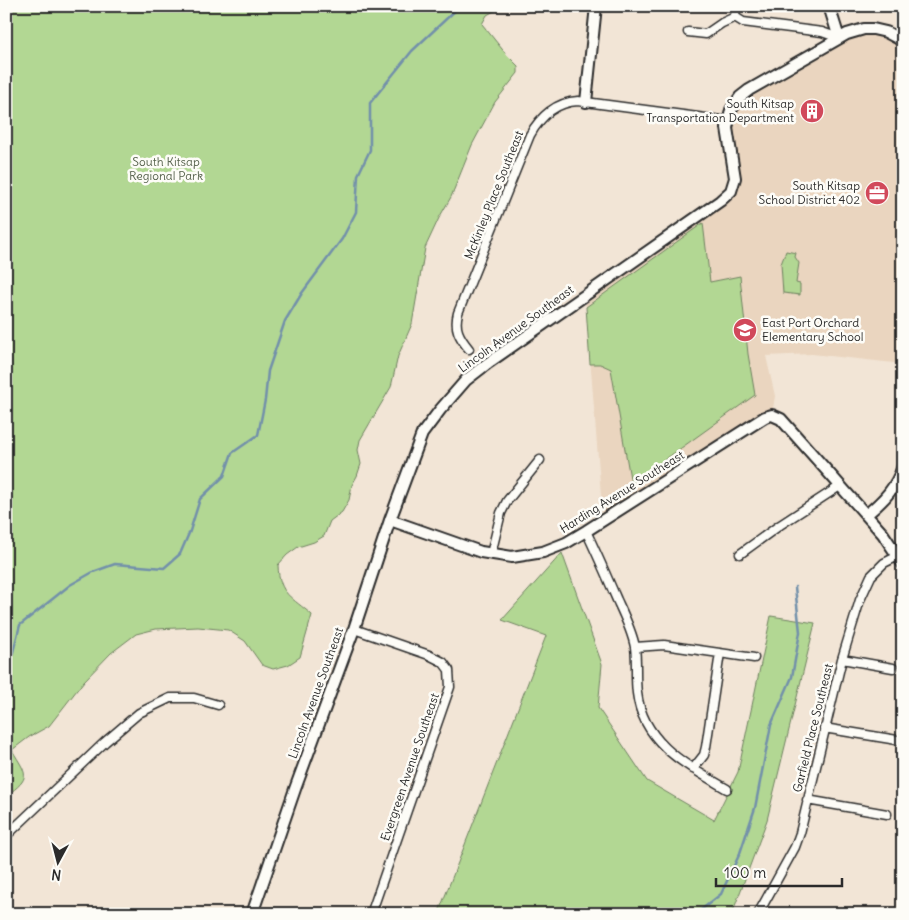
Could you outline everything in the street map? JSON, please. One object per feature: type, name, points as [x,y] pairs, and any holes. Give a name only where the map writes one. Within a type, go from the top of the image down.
[{"type":"street","points":[[586,102],[596,6]]},
{"type":"street","points":[[735,17],[736,6]]},
{"type":"street","points":[[829,6],[839,38]]},
{"type":"street","points":[[688,32],[706,34],[735,17]]},
{"type":"street","points":[[735,17],[743,22],[822,32],[839,38]]},
{"type":"street","points":[[728,121],[736,101],[750,90],[839,38],[856,31],[873,29],[886,32],[903,41]]},
{"type":"street","name":"McKinley Place Southeast","points":[[468,349],[458,333],[456,320],[458,312],[530,135],[540,120],[562,104],[571,101],[728,121]]},
{"type":"street","name":"Lincoln Avenue Southeast","points":[[252,914],[422,434],[466,380],[720,201],[731,191],[736,178],[728,134],[728,121]]},
{"type":"street","name":"Harding Avenue Southeast","points":[[390,520],[491,554],[512,557],[531,555],[560,545],[586,531],[765,417],[772,415],[780,419],[840,486]]},
{"type":"street","points":[[491,554],[497,526],[507,501],[540,460]]},
{"type":"street","points":[[866,515],[892,491],[899,479],[903,466]]},
{"type":"street","points":[[740,554],[840,486],[888,539],[901,560]]},
{"type":"street","points":[[586,531],[603,564],[629,627],[635,647],[637,694],[648,725],[658,741],[672,754],[727,789]]},
{"type":"street","name":"Garfield Place Southeast","points":[[758,914],[795,847],[800,833],[824,728],[860,600],[871,576],[884,563],[901,560]]},
{"type":"street","name":"Evergreen Avenue Southeast","points":[[354,628],[428,655],[443,662],[449,670],[450,687],[371,914]]},
{"type":"street","points":[[635,647],[664,645],[754,658]]},
{"type":"street","points":[[694,769],[704,755],[706,747],[720,653]]},
{"type":"street","points":[[842,659],[893,668]]},
{"type":"street","points":[[6,836],[105,742],[139,713],[170,698],[194,698],[218,705]]},
{"type":"street","points":[[824,728],[903,741]]},
{"type":"street","points":[[808,800],[887,814]]},
{"type":"shaded area","name":"East Port Orchard Elementary School","points":[[864,29],[903,41],[903,364],[812,354],[766,356],[775,396],[772,415],[603,520],[585,295],[731,191],[728,134],[736,101]]},
{"type":"green space","name":"South Kitsap Regional Park","points":[[6,6],[503,6],[487,15],[482,24],[518,66],[518,73],[495,102],[472,145],[451,197],[425,248],[412,324],[398,356],[391,387],[360,440],[358,450],[361,464],[352,485],[349,500],[342,512],[330,521],[324,536],[314,542],[298,547],[278,565],[284,589],[312,615],[300,657],[288,665],[273,669],[262,665],[245,641],[228,630],[198,627],[156,629],[136,634],[111,653],[84,681],[49,726],[29,737],[12,750],[24,771],[24,775],[20,784],[6,796]]},
{"type":"green space","points":[[703,223],[710,282],[740,276],[748,354],[755,395],[631,484],[611,369],[600,364],[590,364],[586,307]]},
{"type":"green space","points":[[786,251],[796,253],[795,257],[799,263],[796,283],[800,284],[800,295],[783,293],[781,264]]},
{"type":"green space","points":[[562,553],[602,664],[598,708],[647,781],[714,820],[738,772],[771,616],[815,623],[767,820],[732,914],[438,914],[546,636],[502,620]]},
{"type":"waterway","points":[[6,679],[20,625],[70,585],[93,572],[115,564],[164,568],[180,554],[190,531],[200,499],[224,476],[232,453],[258,435],[265,400],[268,371],[285,321],[302,293],[342,239],[356,212],[358,175],[370,150],[370,103],[412,51],[460,6]]},
{"type":"waterway","points":[[696,914],[721,894],[740,853],[755,808],[771,725],[792,677],[800,632],[795,587]]},
{"type":"place","name":"South Kitsap Transportation Department","points":[[812,111]]},
{"type":"place","name":"South Kitsap School District 402","points":[[877,193]]},
{"type":"place","name":"East Port Orchard Elementary School","points":[[745,330]]}]
